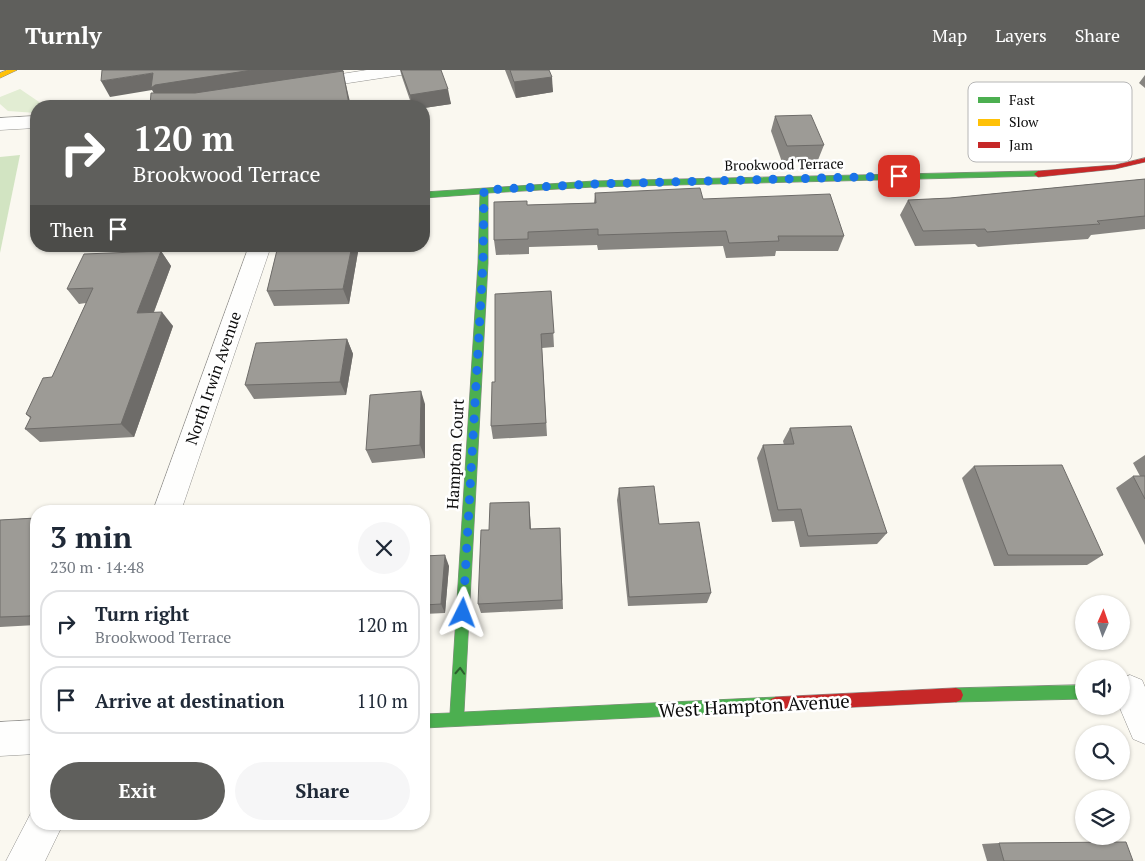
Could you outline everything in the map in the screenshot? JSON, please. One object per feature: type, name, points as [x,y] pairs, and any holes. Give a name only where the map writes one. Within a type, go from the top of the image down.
[{"type":"street","points":[[0,76],[13,70]]},
{"type":"street","points":[[295,87],[401,70]]},
{"type":"street","points":[[0,124],[30,122]]},
{"type":"street","name":"Brookwood Terrace","points":[[430,194],[594,184],[1050,174],[1107,168],[1145,160]]},
{"type":"street","name":"Hampton Court","points":[[457,719],[483,263],[484,190]]},
{"type":"street","name":"North Irwin Avenue","points":[[169,505],[258,252]]},
{"type":"street","name":"West Hampton Avenue","points":[[430,721],[941,695],[1075,692]]},
{"type":"street","points":[[1132,692],[1145,727]]},
{"type":"street","points":[[0,739],[30,737]]},
{"type":"street","points":[[25,861],[41,830]]},
{"type":"green space","points":[[20,89],[36,100],[30,100],[30,113],[8,111],[0,104],[0,97]]},
{"type":"green space","points":[[20,155],[0,253],[0,157]]},
{"type":"building","points":[[102,70],[252,70],[155,85],[151,88],[153,73],[101,81]]},
{"type":"building","points":[[401,70],[441,70],[448,89],[410,95]]},
{"type":"building","points":[[510,70],[549,70],[552,77],[514,82]]},
{"type":"building","points":[[343,71],[348,100],[150,100],[151,93],[195,93]]},
{"type":"building","points":[[811,115],[824,145],[787,146],[775,116]]},
{"type":"building","points":[[1145,179],[1145,216],[1097,221],[1100,224],[987,232],[985,229],[923,231],[908,200],[950,198]]},
{"type":"building","points":[[700,188],[703,199],[830,194],[844,236],[778,236],[779,241],[729,243],[726,231],[598,235],[598,229],[528,232],[528,239],[494,240],[494,202],[527,201],[527,205],[596,203],[595,193]]},
{"type":"building","points":[[161,252],[137,313],[162,312],[121,424],[25,429],[31,417],[26,414],[43,378],[52,377],[93,288],[67,289],[84,254]]},
{"type":"building","points":[[277,252],[351,252],[343,289],[267,291]]},
{"type":"building","points":[[551,291],[554,333],[541,334],[546,423],[491,426],[492,382],[495,382],[495,294]]},
{"type":"building","points":[[347,339],[340,382],[245,385],[256,343]]},
{"type":"building","points":[[421,391],[420,445],[366,450],[370,395]]},
{"type":"building","points":[[851,426],[887,533],[808,536],[801,509],[778,510],[763,445],[794,444],[790,428]]},
{"type":"building","points":[[1062,465],[1103,555],[1008,555],[974,466]]},
{"type":"building","points":[[1133,476],[1145,476],[1145,499]]},
{"type":"building","points":[[654,486],[659,524],[699,522],[711,593],[629,597],[619,488]]},
{"type":"building","points":[[529,502],[530,529],[560,528],[562,600],[478,604],[481,530],[489,530],[490,503]]},
{"type":"building","points":[[30,518],[30,616],[0,617],[0,520]]},
{"type":"building","points":[[445,555],[441,604],[430,605],[430,556]]},
{"type":"building","points":[[1075,842],[1075,845],[1127,845],[1133,861],[1004,861],[999,843]]},
{"type":"traffic: fast","points":[[430,195],[594,184],[1038,174]]},
{"type":"traffic: fast","points":[[457,719],[483,263],[484,190]]},
{"type":"traffic: fast","points":[[956,695],[1075,692]]},
{"type":"traffic: fast","points":[[430,721],[776,704]]},
{"type":"traffic: slow","points":[[0,76],[13,70]]},
{"type":"traffic: jam","points":[[1038,174],[1115,167],[1145,160]]},
{"type":"traffic: jam","points":[[776,704],[956,695]]},
{"type":"route","points":[[463,613],[483,263],[484,190],[594,184],[899,176]]}]
